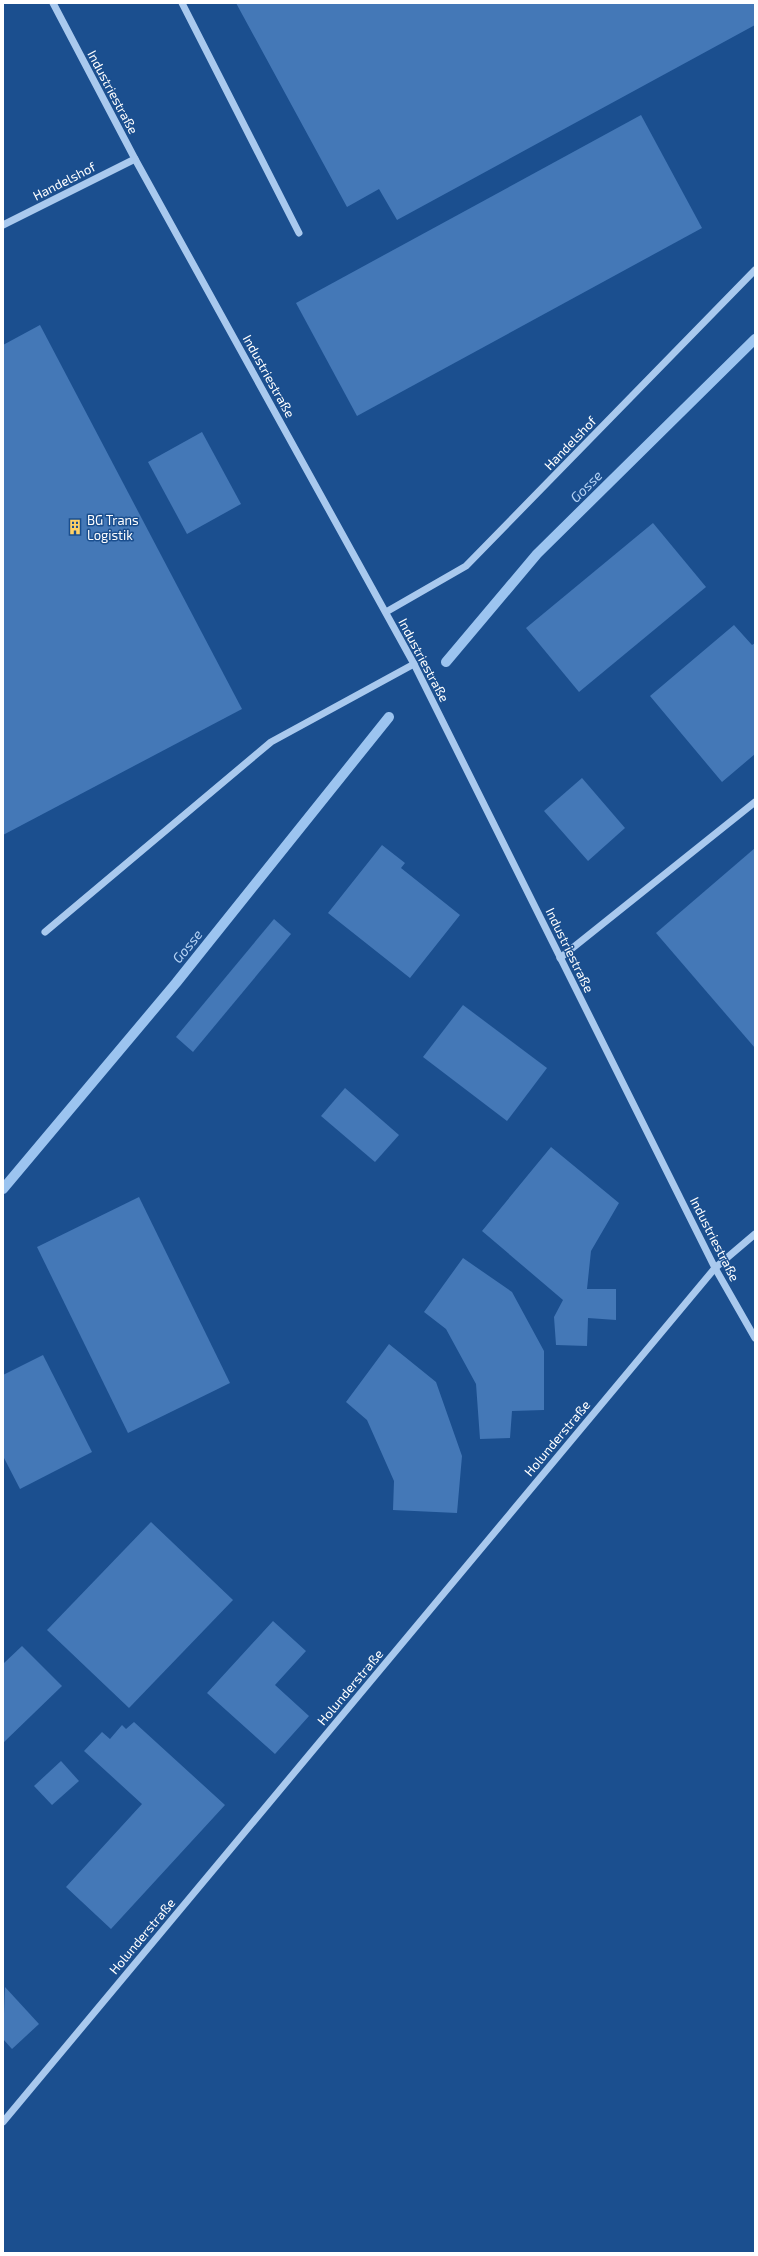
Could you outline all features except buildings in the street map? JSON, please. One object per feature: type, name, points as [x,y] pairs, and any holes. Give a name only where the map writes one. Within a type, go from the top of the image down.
[{"type":"street","name":"Industriestraße","points":[[53,3],[135,159],[414,664],[715,1268],[755,1338]]},
{"type":"street","points":[[182,3],[298,233]]},
{"type":"street","name":"Handelshof","points":[[3,225],[135,159]]},
{"type":"street","name":"Handelshof","points":[[386,612],[466,566],[755,270]]},
{"type":"street","points":[[45,932],[272,742],[414,664]]},
{"type":"street","points":[[560,958],[755,802]]},
{"type":"street","name":"Holunderstraße","points":[[3,2122],[715,1268],[755,1234]]},
{"type":"waterway","name":"Gosse","points":[[446,662],[537,554],[755,339]]},
{"type":"waterway","name":"Gosse","points":[[3,1189],[176,983],[389,717]]},
{"type":"place","name":"BG Trans Logistik","points":[[75,527]]}]
